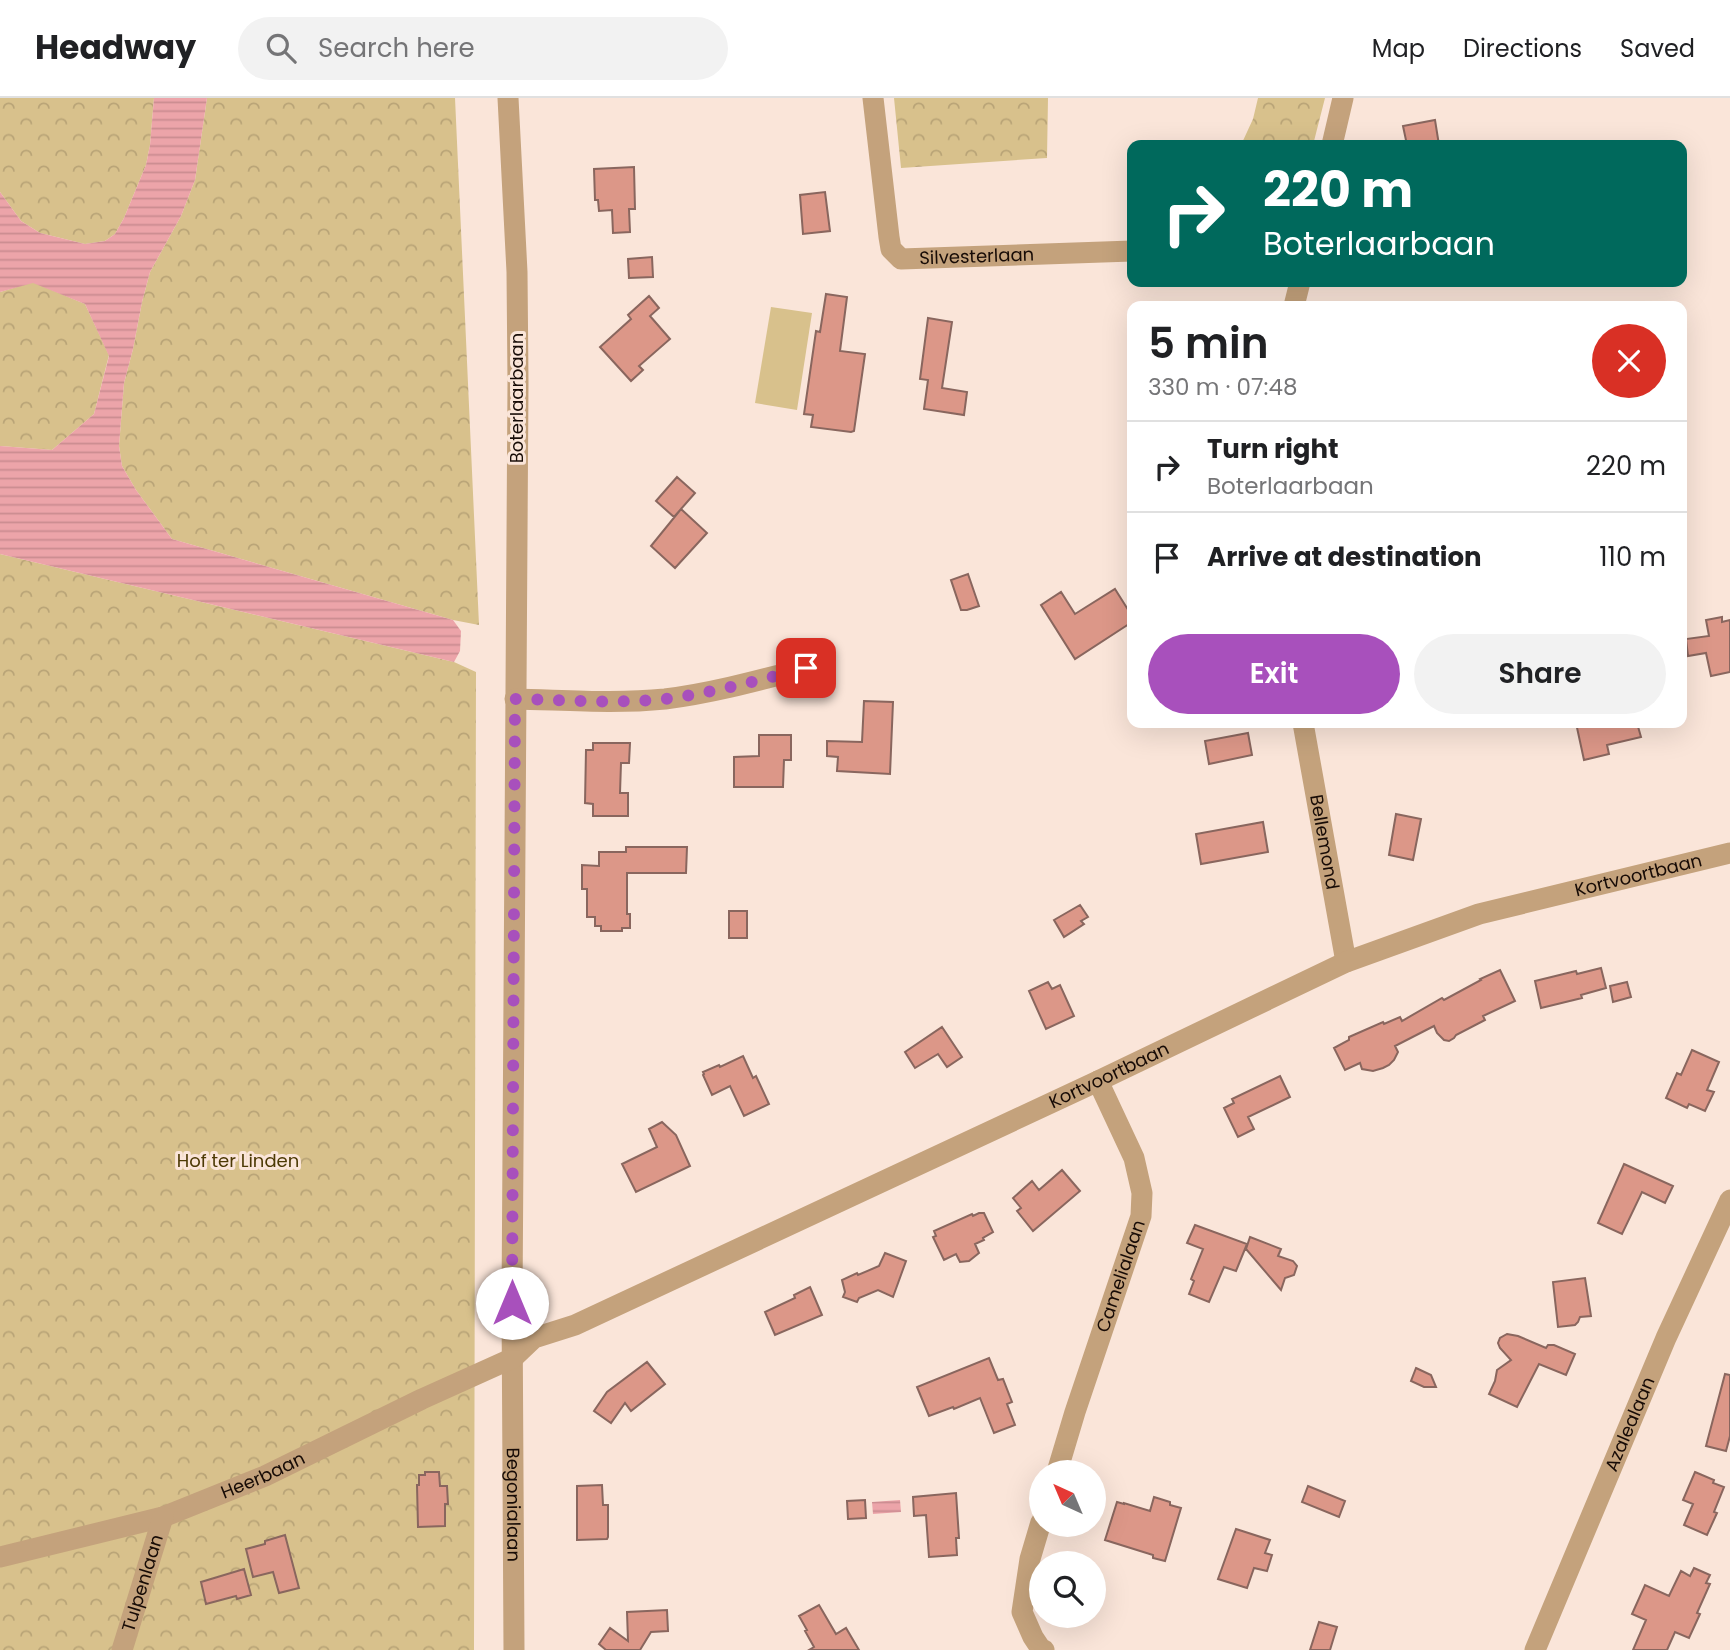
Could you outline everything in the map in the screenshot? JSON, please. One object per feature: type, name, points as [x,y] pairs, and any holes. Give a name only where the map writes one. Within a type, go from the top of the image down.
[{"type":"street","name":"Boterlaarbaan","points":[[508,98],[517,299],[513,1358]]},
{"type":"street","name":"Silvesterlaan","points":[[873,98],[891,249],[901,259],[1127,251]]},
{"type":"street","points":[[1333,140],[1343,98]]},
{"type":"street","points":[[515,699],[619,702],[666,698],[737,686],[806,668]]},
{"type":"street","name":"Bellemond","points":[[1304,728],[1346,961]]},
{"type":"street","name":"Kortvoortbaan","points":[[513,1358],[534,1338],[575,1325],[1098,1081],[1346,961],[1479,914],[1730,853]]},
{"type":"street","name":"Camelialaan","points":[[1061,1460],[1140,1216],[1142,1193],[1134,1158],[1098,1081]]},
{"type":"street","name":"Azalealaan","points":[[1535,1650],[1666,1338],[1730,1200]]},
{"type":"street","name":"Heerbaan","points":[[0,1557],[163,1517],[265,1476],[513,1358]]},
{"type":"street","name":"Begonialaan","points":[[513,1358],[514,1650]]},
{"type":"street","name":"Tulpenlaan","points":[[122,1650],[163,1517]]},
{"type":"street","points":[[1037,1537],[1030,1559],[1022,1612],[1033,1637],[1044,1650]]},
{"type":"green space","points":[[0,98],[154,98],[146,165],[115,234],[105,241],[85,244],[40,233],[21,221],[0,192]]},
{"type":"green space","points":[[207,98],[455,98],[479,625],[453,620],[172,539],[122,466],[119,446],[124,383],[142,302],[150,272],[181,216],[195,180]]},
{"type":"green space","points":[[894,98],[1048,98],[1047,158],[901,168]]},
{"type":"green space","points":[[1258,98],[1325,98],[1314,140],[1243,140],[1253,119]]},
{"type":"green space","points":[[33,282],[85,304],[109,355],[94,414],[52,450],[0,446],[0,292]]},
{"type":"green space","points":[[771,307],[812,313],[797,410],[755,403]]},
{"type":"green space","name":"Hof ter Linden","points":[[0,554],[454,662],[476,672],[474,1650],[0,1650]]},
{"type":"shaded area","points":[[154,98],[207,98],[195,180],[181,216],[150,272],[142,302],[124,383],[119,446],[122,466],[172,539],[453,620],[461,631],[460,651],[454,662],[0,554],[0,446],[52,450],[94,414],[109,356],[85,304],[33,283],[0,292],[0,192],[21,221],[40,233],[85,244],[105,241],[115,234],[124,218],[146,165]]},
{"type":"shaded area","points":[[900,1500],[901,1512],[873,1514],[872,1502]]},
{"type":"building","points":[[1435,120],[1438,140],[1406,140],[1403,126]]},
{"type":"building","points":[[634,167],[635,209],[629,209],[630,232],[613,233],[612,210],[599,211],[598,200],[595,200],[594,169]]},
{"type":"building","points":[[825,192],[830,231],[803,234],[800,195]]},
{"type":"building","points":[[652,257],[653,277],[629,278],[628,259]]},
{"type":"building","points":[[826,294],[847,297],[840,351],[865,354],[854,431],[851,432],[811,427],[813,415],[804,414],[816,331],[820,332]]},
{"type":"building","points":[[649,296],[659,308],[650,316],[670,339],[639,366],[643,370],[631,381],[600,347],[631,319],[628,315]]},
{"type":"building","points":[[928,318],[952,322],[942,388],[967,392],[964,415],[924,409],[928,380],[920,379]]},
{"type":"building","points":[[677,477],[695,493],[674,517],[656,501]]},
{"type":"building","points":[[681,509],[707,533],[675,568],[651,546]]},
{"type":"building","points":[[968,574],[979,606],[961,610],[951,580]]},
{"type":"building","points":[[1115,589],[1127,608],[1127,625],[1075,659],[1041,605],[1061,592],[1075,614]]},
{"type":"building","points":[[1722,617],[1722,622],[1730,620],[1730,672],[1711,676],[1706,653],[1688,656],[1687,639],[1709,636],[1706,620]]},
{"type":"building","points":[[864,701],[893,702],[890,774],[837,771],[838,757],[827,756],[827,741],[862,742]]},
{"type":"building","points":[[1577,728],[1638,728],[1641,737],[1607,745],[1609,754],[1584,760]]},
{"type":"building","points":[[1248,733],[1252,755],[1209,764],[1205,741]]},
{"type":"building","points":[[759,735],[791,735],[791,760],[784,760],[783,787],[734,787],[734,757],[759,756]]},
{"type":"building","points":[[593,743],[630,743],[629,763],[621,763],[620,793],[628,793],[628,816],[593,816],[593,804],[585,803],[586,750],[593,750]]},
{"type":"building","points":[[1396,814],[1421,819],[1413,860],[1389,855]]},
{"type":"building","points":[[1263,822],[1268,852],[1201,864],[1196,834]]},
{"type":"building","points":[[626,847],[687,847],[686,873],[627,873],[627,914],[630,914],[630,928],[622,928],[622,931],[601,931],[601,926],[595,926],[595,917],[587,917],[587,889],[582,889],[582,865],[599,866],[599,852],[626,852]]},
{"type":"building","points":[[1080,905],[1088,917],[1081,921],[1084,924],[1064,937],[1054,920]]},
{"type":"building","points":[[729,911],[747,911],[747,938],[729,938]]},
{"type":"building","points":[[1601,968],[1606,988],[1581,995],[1582,998],[1541,1008],[1535,981]]},
{"type":"building","points":[[1500,970],[1515,1001],[1483,1016],[1485,1020],[1449,1041],[1437,1033],[1434,1026],[1395,1046],[1398,1052],[1394,1060],[1383,1068],[1373,1071],[1362,1069],[1360,1063],[1345,1070],[1334,1048],[1349,1040],[1349,1037],[1383,1022],[1384,1024],[1400,1017],[1402,1021]]},
{"type":"building","points":[[1048,982],[1052,989],[1060,985],[1074,1016],[1046,1029],[1029,991]]},
{"type":"building","points":[[1627,982],[1631,997],[1613,1002],[1610,986]]},
{"type":"building","points":[[942,1027],[962,1057],[947,1067],[938,1054],[915,1068],[905,1052]]},
{"type":"building","points":[[1692,1050],[1719,1062],[1707,1090],[1714,1092],[1705,1111],[1689,1104],[1687,1108],[1666,1098],[1677,1073],[1681,1075]]},
{"type":"building","points":[[743,1056],[769,1104],[744,1116],[730,1086],[712,1095],[703,1075],[703,1072]]},
{"type":"building","points":[[1280,1076],[1290,1097],[1248,1117],[1254,1129],[1238,1137],[1224,1108],[1234,1103],[1232,1099]]},
{"type":"building","points":[[662,1122],[676,1135],[690,1166],[636,1192],[622,1164],[657,1147],[649,1129]]},
{"type":"building","points":[[1624,1164],[1673,1186],[1665,1203],[1642,1192],[1622,1234],[1598,1223]]},
{"type":"building","points":[[1062,1170],[1080,1191],[1033,1231],[1017,1211],[1021,1208],[1013,1198],[1032,1181],[1039,1190]]},
{"type":"building","points":[[984,1213],[993,1232],[975,1244],[979,1253],[969,1261],[960,1262],[956,1254],[944,1260],[933,1237],[936,1236],[934,1231]]},
{"type":"building","points":[[1195,1225],[1247,1244],[1236,1271],[1224,1267],[1209,1302],[1189,1294],[1194,1281],[1191,1279],[1203,1249],[1187,1243]]},
{"type":"building","points":[[1250,1237],[1281,1249],[1278,1256],[1293,1261],[1297,1266],[1294,1275],[1285,1278],[1281,1290],[1246,1249]]},
{"type":"building","points":[[885,1253],[906,1261],[893,1297],[878,1290],[859,1298],[857,1302],[843,1297],[845,1292],[842,1280],[879,1266]]},
{"type":"building","points":[[1585,1278],[1591,1316],[1580,1317],[1575,1325],[1558,1327],[1553,1282]]},
{"type":"building","points":[[810,1287],[822,1315],[775,1335],[765,1312],[795,1298],[794,1295]]},
{"type":"building","points":[[1507,1334],[1546,1348],[1548,1345],[1554,1345],[1575,1354],[1566,1375],[1539,1364],[1517,1407],[1489,1394],[1497,1370],[1511,1360],[1498,1343],[1500,1338]]},
{"type":"building","points":[[989,1358],[998,1380],[1003,1379],[1012,1402],[1007,1404],[1015,1425],[994,1433],[980,1398],[929,1416],[917,1387]]},
{"type":"building","points":[[647,1362],[665,1384],[631,1411],[625,1403],[611,1423],[594,1411],[607,1392]]},
{"type":"building","points":[[1416,1368],[1431,1375],[1436,1387],[1424,1387],[1411,1381]]},
{"type":"building","points":[[1725,1374],[1730,1375],[1730,1436],[1726,1451],[1706,1446]]},
{"type":"building","points":[[425,1472],[439,1472],[440,1486],[447,1486],[445,1526],[418,1527],[417,1485],[419,1475],[425,1475]]},
{"type":"building","points":[[1695,1472],[1724,1487],[1707,1535],[1684,1525],[1693,1504],[1683,1500]]},
{"type":"building","points":[[602,1485],[603,1505],[608,1505],[608,1537],[577,1540],[577,1486]]},
{"type":"building","points":[[1308,1486],[1345,1501],[1339,1517],[1302,1502]]},
{"type":"building","points":[[956,1493],[959,1538],[956,1538],[957,1555],[929,1557],[926,1515],[914,1516],[913,1497]]},
{"type":"building","points":[[1154,1497],[1181,1508],[1165,1561],[1105,1540],[1117,1502],[1150,1511]]},
{"type":"building","points":[[865,1500],[866,1518],[848,1519],[847,1501]]},
{"type":"building","points":[[1236,1529],[1270,1540],[1265,1553],[1272,1555],[1267,1571],[1254,1568],[1247,1588],[1218,1579]]},
{"type":"building","points":[[285,1535],[299,1588],[279,1593],[273,1572],[253,1577],[246,1549]]},
{"type":"building","points":[[1694,1568],[1710,1575],[1706,1583],[1710,1584],[1689,1638],[1675,1632],[1667,1650],[1633,1650],[1646,1620],[1632,1614],[1645,1585],[1669,1596],[1681,1571],[1690,1576]]},
{"type":"building","points":[[244,1569],[251,1595],[206,1604],[201,1582]]},
{"type":"building","points":[[819,1605],[836,1634],[846,1628],[859,1650],[809,1650],[814,1647],[799,1616]]},
{"type":"building","points":[[667,1610],[668,1631],[651,1632],[640,1650],[606,1650],[599,1644],[610,1628],[628,1641],[627,1612]]},
{"type":"building","points":[[1319,1622],[1337,1627],[1330,1650],[1310,1650]]},
{"type":"route","points":[[512,1303],[515,699],[619,702],[666,698],[737,686],[806,668]]}]
